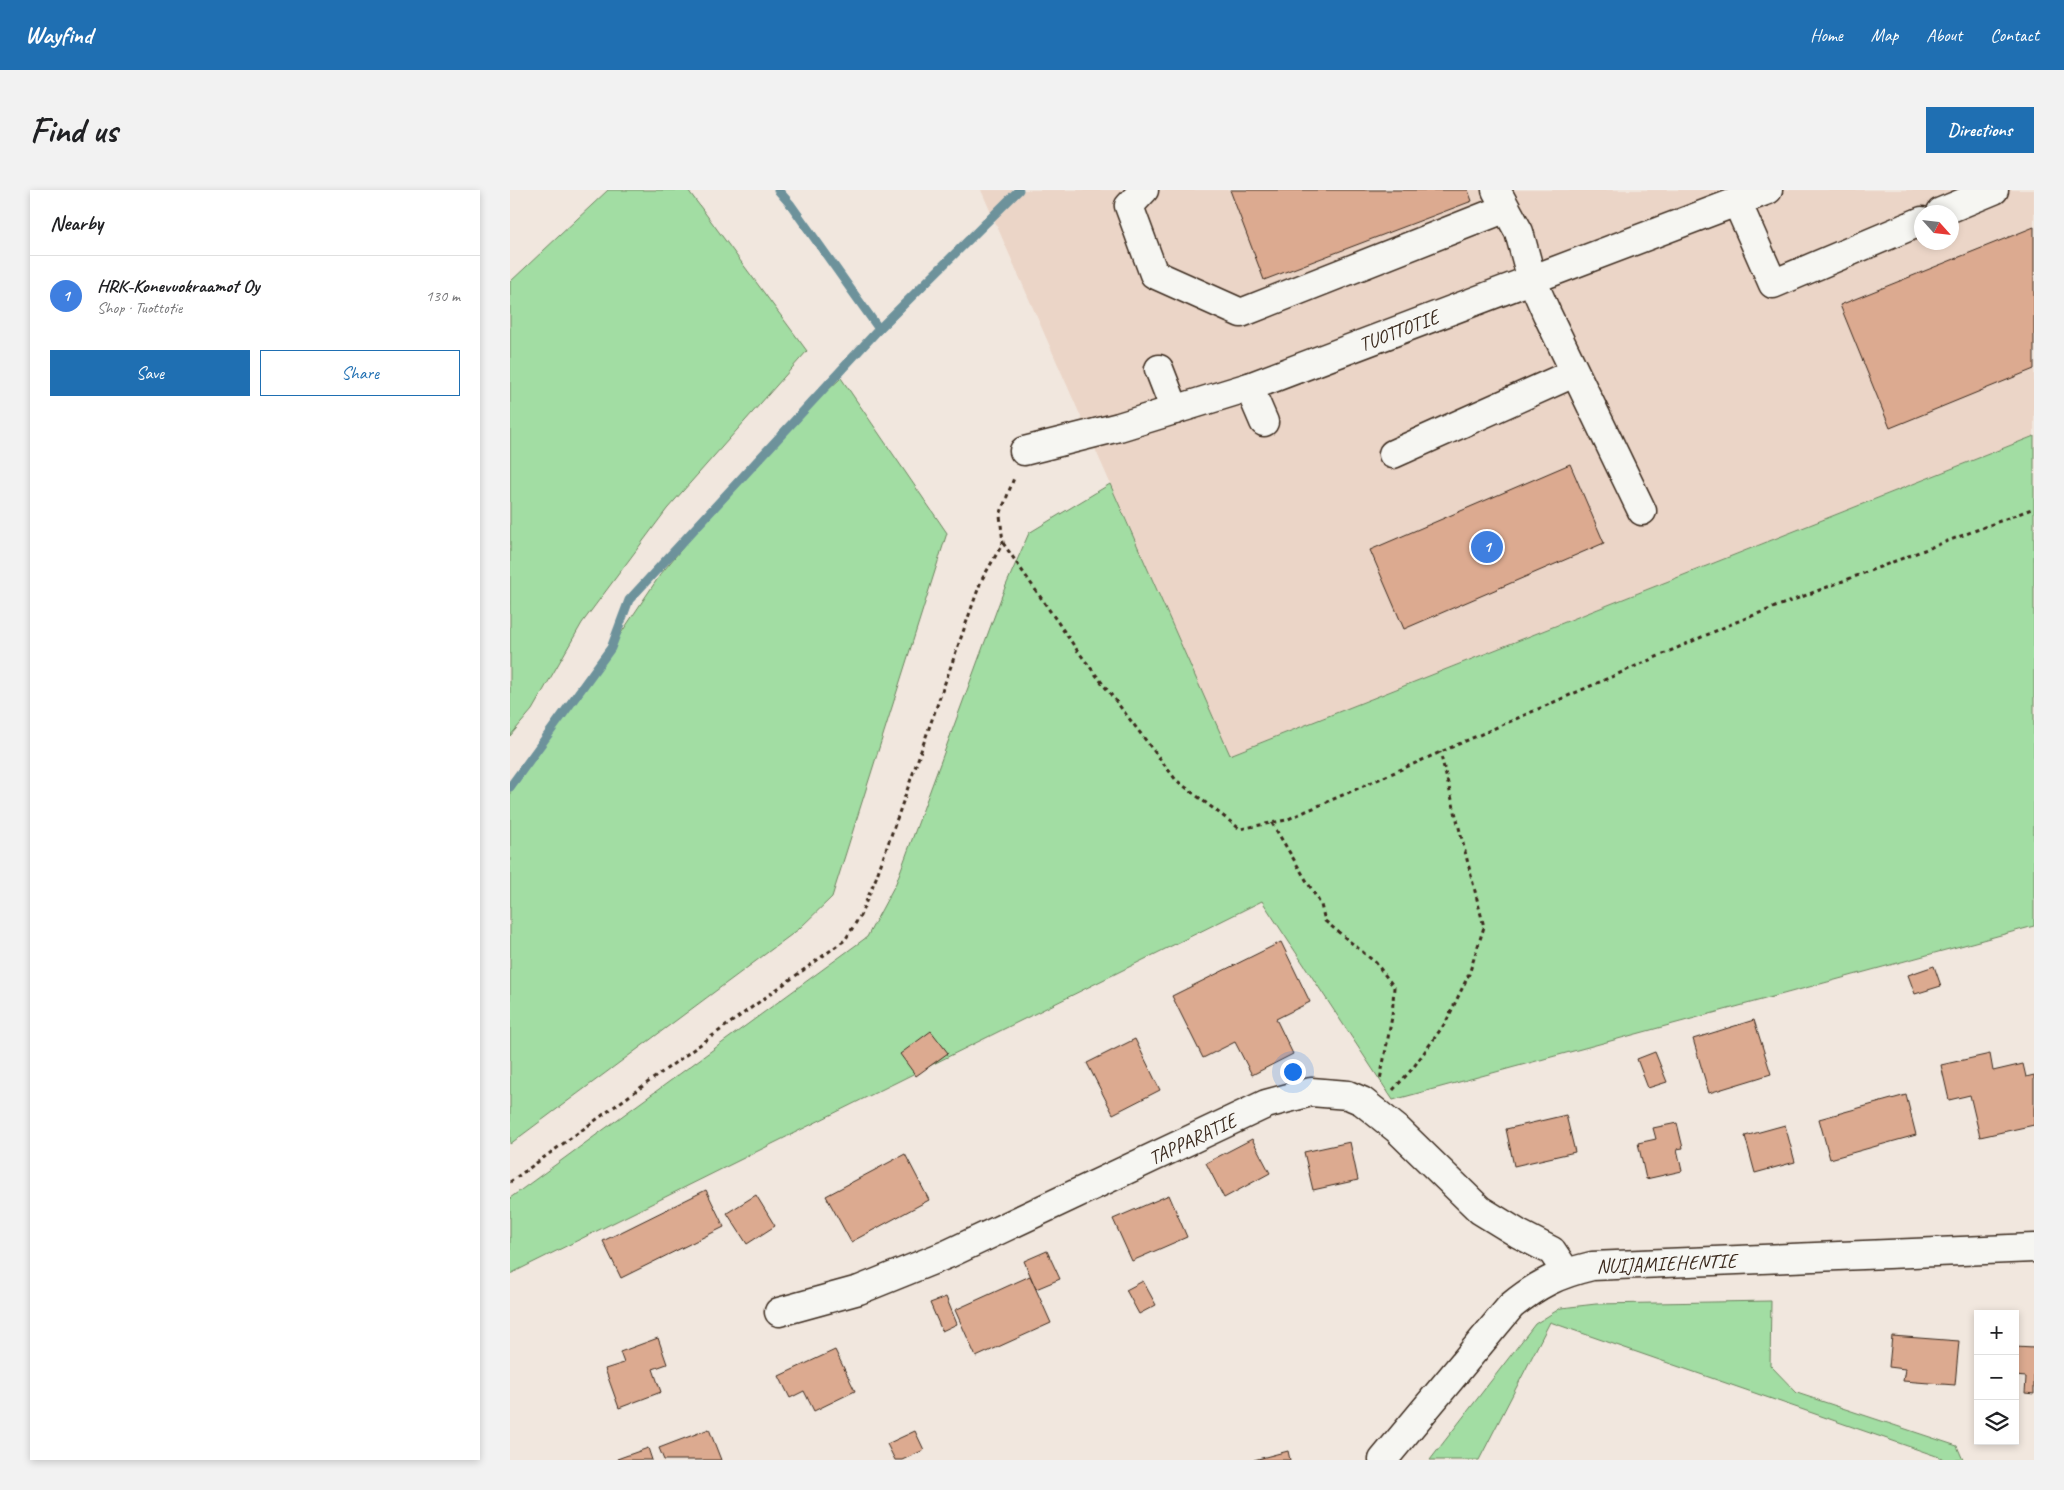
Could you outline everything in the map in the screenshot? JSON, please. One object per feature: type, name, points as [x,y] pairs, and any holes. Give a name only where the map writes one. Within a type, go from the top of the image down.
[{"type":"street","points":[[1144,190],[1129,206],[1154,274],[1241,313],[1500,199],[1519,232],[1532,280],[1574,373],[1642,511]]},
{"type":"street","name":"TUOTTOTIE","points":[[1024,451],[1119,428],[1249,387],[1768,190]]},
{"type":"street","points":[[1958,205],[1994,190]]},
{"type":"street","points":[[1737,202],[1773,284],[1914,224]]},
{"type":"street","points":[[1159,369],[1175,410]]},
{"type":"street","points":[[1392,454],[1574,373]]},
{"type":"street","points":[[1249,387],[1264,422]]},
{"type":"street","name":"TAPPARATIE","points":[[779,1312],[859,1290],[948,1254],[1266,1104],[1311,1092],[1348,1096],[1362,1101],[1397,1129],[1480,1210],[1520,1234],[1552,1250],[1566,1272]]},
{"type":"street","name":"NUIJAMIEHENTIE","points":[[1383,1460],[1511,1306],[1536,1286],[1566,1272],[1592,1266],[2034,1248]]},
{"type":"path","points":[[1024,451],[1000,515],[1003,543],[1078,650],[1176,780],[1240,829],[1286,820],[1736,622],[2034,508]]},
{"type":"path","points":[[510,1182],[845,940],[860,916],[876,878],[981,581],[1003,543]]},
{"type":"path","points":[[1374,1111],[1413,1068],[1446,1022],[1470,974],[1484,926],[1440,752]]},
{"type":"path","points":[[1272,823],[1321,905],[1324,921],[1376,963],[1394,987],[1392,1017],[1374,1111]]},
{"type":"shaded area","points":[[981,190],[2034,190],[2034,436],[1230,755]]},
{"type":"green space","points":[[608,190],[688,190],[807,351],[667,509],[582,623],[532,710],[510,736],[510,282]]},
{"type":"green space","points":[[841,378],[947,533],[832,897],[799,929],[510,1144],[510,788],[573,705],[660,575],[764,449]]},
{"type":"green space","points":[[2034,436],[2034,926],[1393,1100],[1262,901],[510,1274],[510,1198],[867,937],[896,883],[1004,590],[1029,533],[1110,484],[1230,755]]},
{"type":"green space","points":[[1771,1301],[1770,1365],[1797,1393],[1957,1446],[1963,1460],[1943,1460],[1942,1458],[1550,1322],[1479,1460],[1430,1460],[1535,1324],[1561,1308],[1596,1304]]},
{"type":"building","points":[[1230,190],[1468,190],[1472,201],[1264,280]]},
{"type":"building","points":[[2034,227],[2034,369],[1890,428],[1840,305]]},
{"type":"building","points":[[1570,464],[1604,543],[1404,629],[1370,550]]},
{"type":"building","points":[[1281,942],[1310,1002],[1276,1019],[1293,1054],[1252,1075],[1235,1042],[1203,1058],[1172,996]]},
{"type":"building","points":[[1934,966],[1941,986],[1915,994],[1908,975]]},
{"type":"building","points":[[1754,1020],[1771,1074],[1709,1093],[1693,1039]]},
{"type":"building","points":[[931,1031],[948,1053],[916,1076],[900,1054]]},
{"type":"building","points":[[1135,1039],[1160,1090],[1113,1114],[1087,1063]]},
{"type":"building","points":[[1655,1052],[1667,1082],[1648,1088],[1637,1059]]},
{"type":"building","points":[[1990,1054],[1993,1071],[2023,1064],[2026,1077],[2034,1075],[2034,1125],[1980,1137],[1970,1095],[1949,1100],[1941,1065]]},
{"type":"building","points":[[1906,1095],[1916,1135],[1830,1159],[1819,1119]]},
{"type":"building","points":[[1566,1115],[1575,1152],[1514,1166],[1506,1129]]},
{"type":"building","points":[[1677,1123],[1683,1148],[1677,1149],[1682,1171],[1646,1179],[1638,1143],[1656,1139],[1653,1128]]},
{"type":"building","points":[[1785,1125],[1795,1162],[1755,1173],[1745,1136]]},
{"type":"building","points":[[1252,1139],[1270,1173],[1224,1198],[1206,1163]]},
{"type":"building","points":[[1350,1142],[1358,1180],[1313,1190],[1304,1152]]},
{"type":"building","points":[[905,1154],[929,1200],[851,1242],[826,1196]]},
{"type":"building","points":[[706,1190],[724,1227],[621,1278],[603,1241]]},
{"type":"building","points":[[756,1195],[775,1226],[747,1244],[727,1213]]},
{"type":"building","points":[[1169,1195],[1187,1237],[1132,1261],[1113,1219]]},
{"type":"building","points":[[1047,1251],[1060,1279],[1036,1289],[1024,1261]]},
{"type":"building","points":[[1030,1276],[1051,1323],[976,1357],[955,1310]]},
{"type":"building","points":[[1143,1281],[1156,1305],[1139,1314],[1126,1290]]},
{"type":"building","points":[[946,1297],[957,1324],[942,1331],[930,1303]]},
{"type":"building","points":[[1892,1336],[1959,1341],[1955,1385],[1903,1381],[1905,1369],[1889,1367]]},
{"type":"building","points":[[658,1338],[667,1364],[653,1369],[661,1392],[619,1408],[605,1369],[624,1363],[620,1352]]},
{"type":"building","points":[[2019,1347],[2034,1348],[2034,1394],[2025,1393],[2026,1377],[2019,1376]]},
{"type":"building","points":[[835,1350],[855,1391],[814,1411],[804,1391],[790,1398],[779,1376]]},
{"type":"building","points":[[709,1429],[721,1460],[664,1460],[659,1448]]},
{"type":"building","points":[[915,1431],[924,1450],[902,1460],[895,1460],[887,1444]]},
{"type":"building","points":[[648,1448],[652,1460],[617,1460],[617,1459]]},
{"type":"building","points":[[1288,1451],[1290,1460],[1254,1460]]},
{"type":"waterway","points":[[778,190],[791,205],[879,329]]},
{"type":"waterway","points":[[510,787],[611,648],[629,600],[879,329],[1019,190]]},
{"type":"place","name":"HRK-Konevuokraamot Oy","points":[[1487,547]]}]
